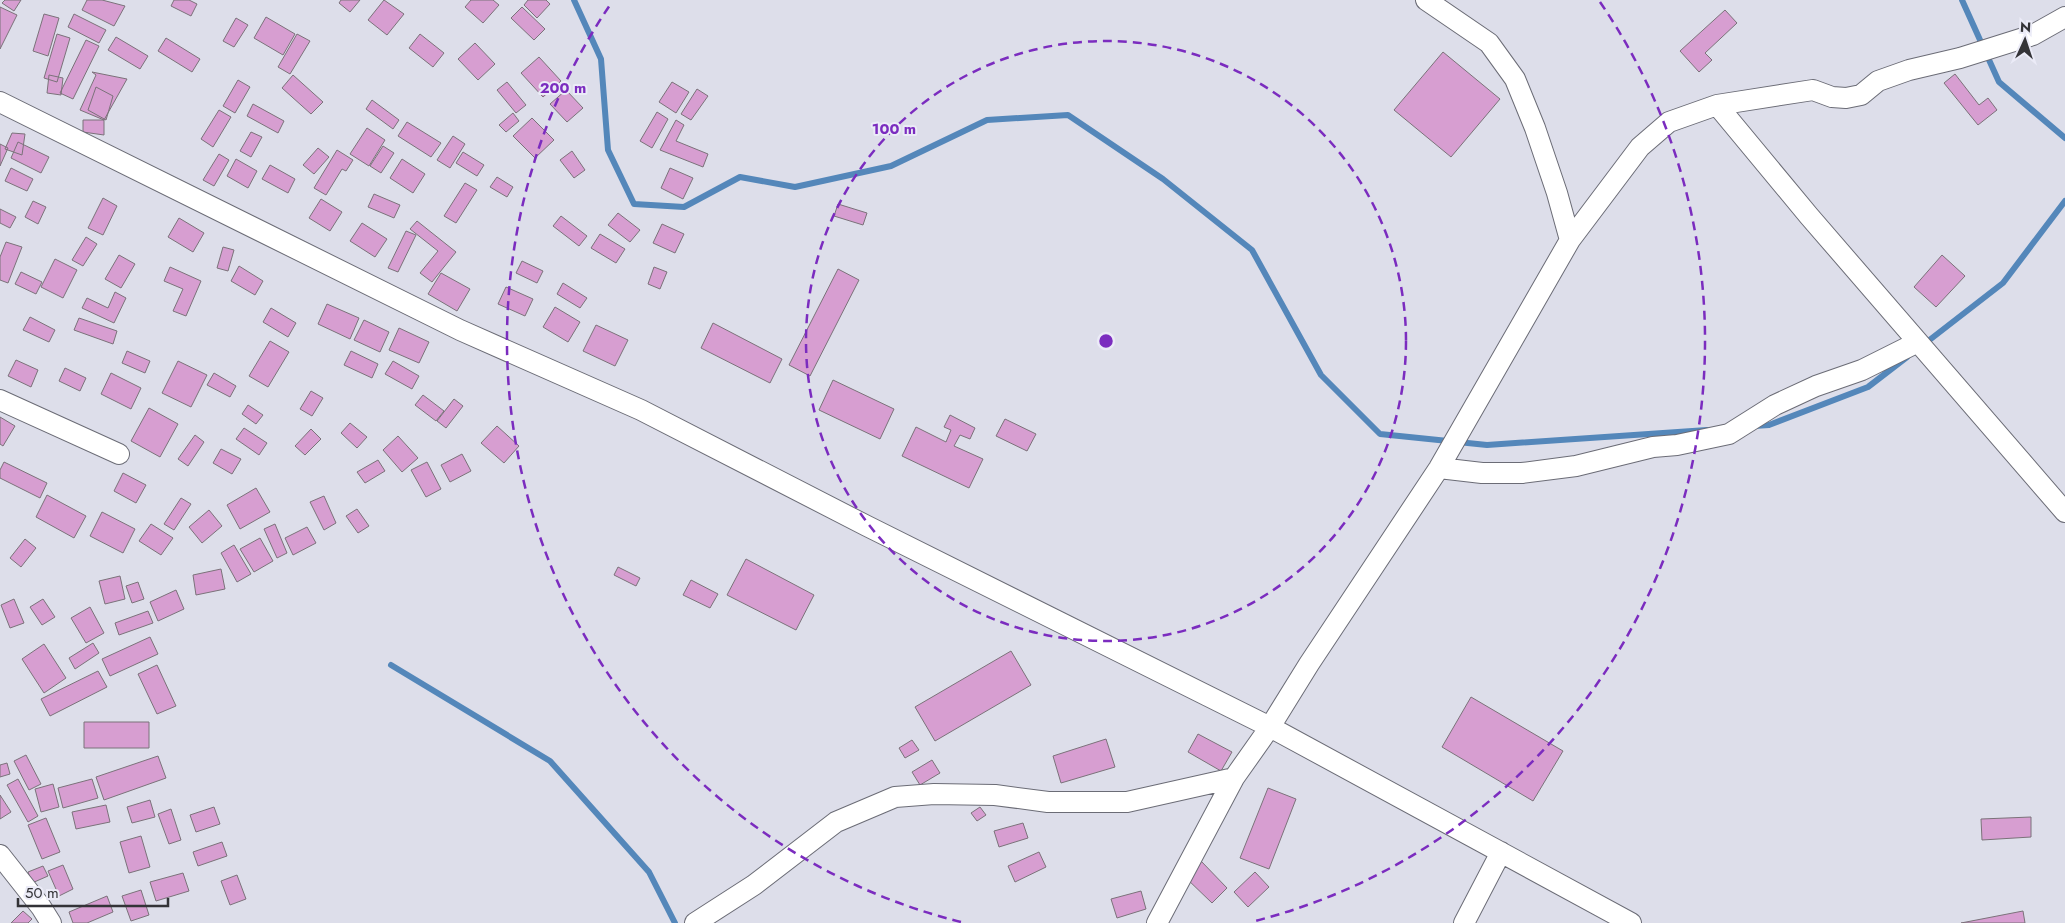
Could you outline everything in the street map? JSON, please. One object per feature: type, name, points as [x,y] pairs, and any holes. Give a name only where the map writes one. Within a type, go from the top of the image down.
[{"type":"street","points":[[1426,0],[1489,43],[1515,79],[1535,128],[1557,193],[1570,240]]},
{"type":"street","points":[[1157,923],[1234,778],[1270,727],[1319,648],[1439,468],[1570,240],[1640,147],[1669,122],[1717,105],[1813,90],[1832,97],[1846,98],[1861,95],[1878,81],[1909,70],[1960,58],[2033,35],[2065,17]]},
{"type":"street","points":[[0,102],[460,330],[641,410],[1270,727],[1631,923]]},
{"type":"street","points":[[1717,105],[2065,512]]},
{"type":"street","points":[[1439,468],[1482,473],[1522,473],[1576,466],[1653,447],[1677,445],[1729,434],[1775,405],[1816,386],[1862,370],[1918,342]]},
{"type":"street","points":[[0,400],[119,454]]},
{"type":"street","points":[[695,923],[754,885],[836,822],[895,797],[934,794],[995,795],[1048,802],[1127,802],[1234,778]]},
{"type":"street","points":[[1464,923],[1501,852]]},
{"type":"street","points":[[0,855],[51,923]]},
{"type":"building","points":[[5,0],[21,0],[14,11],[2,3]]},
{"type":"building","points":[[87,0],[102,0],[125,6],[114,26],[82,10]]},
{"type":"building","points":[[174,0],[189,0],[197,4],[191,16],[171,6]]},
{"type":"building","points":[[341,0],[360,0],[350,12],[339,3]]},
{"type":"building","points":[[384,0],[404,14],[387,35],[368,20]]},
{"type":"building","points":[[471,0],[493,0],[499,5],[483,23],[465,7]]},
{"type":"building","points":[[528,0],[546,0],[550,4],[537,18],[524,5]]},
{"type":"building","points":[[0,7],[17,15],[0,49]]},
{"type":"building","points":[[522,7],[545,29],[534,40],[511,18]]},
{"type":"building","points":[[1725,10],[1737,23],[1705,53],[1712,60],[1699,72],[1680,51]]},
{"type":"building","points":[[44,14],[59,18],[48,56],[33,51]]},
{"type":"building","points":[[74,14],[106,30],[99,43],[68,27]]},
{"type":"building","points":[[266,17],[295,34],[283,55],[254,38]]},
{"type":"building","points":[[236,18],[248,25],[234,47],[223,41]]},
{"type":"building","points":[[57,34],[70,38],[57,82],[44,78]]},
{"type":"building","points":[[297,34],[310,41],[290,74],[278,67]]},
{"type":"building","points":[[420,34],[444,53],[433,67],[409,48]]},
{"type":"building","points":[[116,37],[148,56],[140,69],[108,50]]},
{"type":"building","points":[[166,38],[200,59],[192,72],[158,51]]},
{"type":"building","points":[[86,40],[99,46],[73,99],[60,93]]},
{"type":"building","points":[[475,43],[495,64],[478,80],[458,59]]},
{"type":"building","points":[[1443,52],[1500,99],[1451,157],[1394,110]]},
{"type":"building","points":[[539,57],[561,81],[543,97],[521,73]]},
{"type":"building","points":[[92,72],[127,79],[104,120],[80,110],[96,75]]},
{"type":"building","points":[[1955,74],[1979,105],[1988,98],[1997,110],[1978,125],[1944,83]]},
{"type":"building","points":[[49,75],[63,78],[61,95],[47,93]]},
{"type":"building","points":[[293,75],[323,102],[311,114],[282,88]]},
{"type":"building","points":[[238,80],[250,87],[235,113],[223,106]]},
{"type":"building","points":[[507,82],[526,105],[516,113],[497,90]]},
{"type":"building","points":[[672,82],[689,92],[676,113],[659,102]]},
{"type":"building","points":[[96,87],[113,96],[106,120],[88,110]]},
{"type":"building","points":[[697,89],[708,96],[691,120],[681,114]]},
{"type":"building","points":[[566,90],[583,108],[567,122],[550,104]]},
{"type":"building","points":[[372,100],[399,120],[393,129],[366,109]]},
{"type":"building","points":[[253,104],[284,121],[278,133],[247,116]]},
{"type":"building","points":[[219,110],[231,117],[213,147],[201,139]]},
{"type":"building","points":[[657,112],[668,119],[652,148],[640,141]]},
{"type":"building","points":[[513,113],[519,121],[506,132],[499,125]]},
{"type":"building","points":[[532,118],[554,140],[535,158],[513,136]]},
{"type":"building","points":[[83,120],[104,120],[104,135],[83,132]]},
{"type":"building","points":[[676,120],[684,125],[676,141],[708,154],[703,167],[660,150]]},
{"type":"building","points":[[407,122],[441,143],[431,157],[398,136]]},
{"type":"building","points":[[367,128],[385,140],[369,166],[350,154]]},
{"type":"building","points":[[251,132],[262,137],[251,157],[240,151]]},
{"type":"building","points":[[12,133],[25,134],[22,155],[5,149]]},
{"type":"building","points":[[453,136],[465,144],[450,168],[437,160]]},
{"type":"building","points":[[18,142],[49,157],[41,173],[11,158]]},
{"type":"building","points":[[0,144],[8,148],[0,166]]},
{"type":"building","points":[[383,146],[394,153],[381,173],[370,166]]},
{"type":"building","points":[[318,148],[329,157],[314,174],[303,165]]},
{"type":"building","points":[[337,150],[353,160],[346,171],[342,169],[326,195],[314,188]]},
{"type":"building","points":[[572,151],[585,170],[574,178],[560,160]]},
{"type":"building","points":[[463,152],[484,165],[477,176],[456,163]]},
{"type":"building","points":[[219,154],[229,160],[214,186],[203,180]]},
{"type":"building","points":[[236,159],[257,171],[248,188],[227,176]]},
{"type":"building","points":[[402,159],[425,174],[413,193],[390,178]]},
{"type":"building","points":[[270,165],[295,179],[288,193],[262,179]]},
{"type":"building","points":[[11,168],[33,179],[27,191],[5,181]]},
{"type":"building","points":[[670,168],[693,178],[683,199],[661,188]]},
{"type":"building","points":[[497,177],[513,187],[507,197],[490,187]]},
{"type":"building","points":[[465,183],[477,190],[456,223],[444,216]]},
{"type":"building","points":[[374,194],[400,205],[394,218],[368,207]]},
{"type":"building","points":[[103,198],[117,206],[103,235],[88,228]]},
{"type":"building","points":[[321,199],[342,212],[330,231],[309,218]]},
{"type":"building","points":[[33,201],[46,207],[38,224],[25,217]]},
{"type":"building","points":[[838,204],[867,213],[863,225],[834,216]]},
{"type":"building","points":[[0,209],[16,217],[10,228],[0,223]]},
{"type":"building","points":[[618,213],[640,230],[630,242],[608,225]]},
{"type":"building","points":[[561,216],[587,236],[579,246],[553,226]]},
{"type":"building","points":[[179,218],[204,233],[193,252],[168,237]]},
{"type":"building","points":[[417,221],[456,252],[432,282],[420,273],[438,251],[410,229]]},
{"type":"building","points":[[362,223],[387,239],[375,257],[350,241]]},
{"type":"building","points":[[662,224],[684,234],[675,253],[653,243]]},
{"type":"building","points":[[406,231],[416,235],[398,272],[388,268]]},
{"type":"building","points":[[600,234],[625,249],[616,263],[591,248]]},
{"type":"building","points":[[86,237],[97,244],[83,266],[72,260]]},
{"type":"building","points":[[6,242],[22,247],[8,283],[0,280],[0,257]]},
{"type":"building","points":[[223,247],[234,250],[228,271],[217,268]]},
{"type":"building","points":[[119,255],[135,264],[121,288],[105,279]]},
{"type":"building","points":[[1942,255],[1965,276],[1936,307],[1914,287]]},
{"type":"building","points":[[55,259],[77,270],[63,298],[41,287]]},
{"type":"building","points":[[522,261],[543,271],[537,283],[516,273]]},
{"type":"building","points":[[239,266],[263,281],[255,295],[231,281]]},
{"type":"building","points":[[170,267],[201,281],[186,316],[173,311],[183,289],[164,281]]},
{"type":"building","points":[[654,267],[667,272],[660,289],[648,284]]},
{"type":"building","points":[[838,269],[859,280],[810,376],[789,365]]},
{"type":"building","points":[[21,272],[42,282],[36,294],[15,284]]},
{"type":"building","points":[[441,273],[470,289],[457,311],[428,294]]},
{"type":"building","points":[[563,283],[587,298],[580,308],[557,294]]},
{"type":"building","points":[[506,287],[533,299],[525,316],[498,304]]},
{"type":"building","points":[[115,292],[126,298],[114,323],[82,308],[87,298],[108,308]]},
{"type":"building","points":[[327,304],[359,318],[350,339],[318,324]]},
{"type":"building","points":[[555,307],[580,322],[568,342],[543,327]]},
{"type":"building","points":[[271,308],[296,323],[288,337],[263,322]]},
{"type":"building","points":[[30,317],[55,330],[49,342],[23,330]]},
{"type":"building","points":[[79,318],[117,331],[113,344],[74,330]]},
{"type":"building","points":[[364,320],[389,332],[380,352],[354,340]]},
{"type":"building","points":[[713,323],[782,359],[770,383],[701,348]]},
{"type":"building","points":[[596,325],[628,340],[615,366],[583,351]]},
{"type":"building","points":[[399,328],[429,342],[419,363],[389,350]]},
{"type":"building","points":[[270,341],[289,352],[268,387],[249,376]]},
{"type":"building","points":[[127,351],[150,361],[145,373],[122,363]]},
{"type":"building","points":[[351,351],[378,364],[372,378],[344,365]]},
{"type":"building","points":[[16,360],[38,370],[31,387],[8,376]]},
{"type":"building","points":[[178,361],[207,375],[191,407],[162,393]]},
{"type":"building","points":[[393,361],[419,376],[412,389],[385,374]]},
{"type":"building","points":[[65,368],[86,378],[80,391],[59,381]]},
{"type":"building","points":[[111,373],[141,388],[131,409],[101,394]]},
{"type":"building","points":[[214,373],[236,386],[230,397],[207,385]]},
{"type":"building","points":[[833,380],[894,409],[880,439],[819,410]]},
{"type":"building","points":[[311,391],[323,398],[312,416],[300,409]]},
{"type":"building","points":[[423,395],[444,411],[436,421],[415,405]]},
{"type":"building","points":[[454,399],[463,406],[446,428],[437,421]]},
{"type":"building","points":[[248,405],[263,415],[256,424],[242,414]]},
{"type":"building","points":[[149,408],[178,424],[160,457],[131,441]]},
{"type":"building","points":[[950,415],[975,428],[970,439],[960,435],[954,446],[983,459],[969,488],[902,456],[916,427],[946,442],[951,430],[944,427]]},
{"type":"building","points":[[0,417],[15,426],[3,446],[0,444]]},
{"type":"building","points":[[1005,419],[1036,434],[1027,451],[996,436]]},
{"type":"building","points":[[350,423],[367,437],[357,448],[341,433]]},
{"type":"building","points":[[497,426],[519,446],[504,463],[481,443]]},
{"type":"building","points":[[244,428],[267,443],[259,455],[236,439]]},
{"type":"building","points":[[311,429],[321,439],[305,455],[295,446]]},
{"type":"building","points":[[195,435],[204,442],[188,466],[178,459]]},
{"type":"building","points":[[398,436],[418,458],[402,472],[383,450]]},
{"type":"building","points":[[221,449],[241,459],[232,474],[213,463]]},
{"type":"building","points":[[462,454],[471,471],[450,482],[441,465]]},
{"type":"building","points":[[378,460],[385,471],[365,483],[357,472]]},
{"type":"building","points":[[4,462],[47,483],[40,498],[0,478],[0,470]]},
{"type":"building","points":[[427,462],[441,489],[426,497],[411,470]]},
{"type":"building","points":[[123,473],[146,485],[136,503],[114,491]]},
{"type":"building","points":[[256,488],[270,512],[240,529],[227,505]]},
{"type":"building","points":[[47,495],[86,516],[74,538],[36,517]]},
{"type":"building","points":[[324,496],[336,523],[324,530],[310,502]]},
{"type":"building","points":[[181,498],[191,504],[174,530],[164,524]]},
{"type":"building","points":[[357,509],[369,526],[358,533],[346,516]]},
{"type":"building","points":[[209,510],[222,526],[202,543],[189,527]]},
{"type":"building","points":[[102,512],[135,529],[123,553],[90,536]]},
{"type":"building","points":[[151,524],[173,538],[161,555],[139,541]]},
{"type":"building","points":[[275,524],[287,553],[277,558],[264,529]]},
{"type":"building","points":[[307,527],[316,543],[293,555],[285,538]]},
{"type":"building","points":[[260,538],[273,561],[254,572],[240,549]]},
{"type":"building","points":[[25,539],[36,548],[21,567],[10,558]]},
{"type":"building","points":[[234,545],[251,574],[237,582],[221,553]]},
{"type":"building","points":[[746,559],[814,595],[796,630],[727,595]]},
{"type":"building","points":[[618,567],[640,578],[636,586],[614,575]]},
{"type":"building","points":[[221,569],[225,589],[196,595],[193,575]]},
{"type":"building","points":[[120,576],[125,599],[105,604],[99,581]]},
{"type":"building","points":[[691,580],[718,594],[710,608],[683,595]]},
{"type":"building","points":[[138,582],[144,599],[132,603],[126,586]]},
{"type":"building","points":[[176,590],[184,609],[158,621],[150,602]]},
{"type":"building","points":[[14,599],[24,623],[10,628],[1,605]]},
{"type":"building","points":[[43,599],[55,617],[42,625],[30,607]]},
{"type":"building","points":[[90,607],[104,633],[86,643],[71,618]]},
{"type":"building","points":[[148,611],[153,623],[119,635],[115,623]]},
{"type":"building","points":[[150,637],[158,654],[110,676],[102,659]]},
{"type":"building","points":[[93,643],[99,653],[75,669],[69,658]]},
{"type":"building","points":[[44,644],[66,678],[44,693],[22,659]]},
{"type":"building","points":[[1011,651],[1031,685],[935,741],[915,707]]},
{"type":"building","points":[[157,665],[176,706],[157,714],[138,674]]},
{"type":"building","points":[[98,671],[107,687],[50,716],[41,699]]},
{"type":"building","points":[[1471,697],[1563,751],[1533,801],[1442,747]]},
{"type":"building","points":[[84,722],[149,722],[149,748],[84,748]]},
{"type":"building","points":[[1198,734],[1232,752],[1221,771],[1188,752]]},
{"type":"building","points":[[1106,739],[1115,767],[1061,783],[1053,756]]},
{"type":"building","points":[[912,740],[919,750],[905,758],[899,748]]},
{"type":"building","points":[[26,755],[41,784],[29,790],[14,761]]},
{"type":"building","points":[[158,756],[166,778],[104,800],[96,777]]},
{"type":"building","points":[[932,760],[940,773],[920,785],[912,772]]},
{"type":"building","points":[[7,763],[10,774],[0,777],[0,765]]},
{"type":"building","points":[[18,779],[38,816],[28,822],[7,785]]},
{"type":"building","points":[[92,779],[98,798],[63,808],[58,788]]},
{"type":"building","points":[[53,784],[59,807],[41,812],[35,789]]},
{"type":"building","points":[[1268,788],[1296,799],[1269,869],[1240,858]]},
{"type":"building","points":[[0,795],[11,812],[0,819]]},
{"type":"building","points":[[150,800],[155,817],[132,823],[127,807]]},
{"type":"building","points":[[106,805],[110,822],[76,829],[72,812]]},
{"type":"building","points":[[214,807],[220,824],[196,832],[190,815]]},
{"type":"building","points":[[980,807],[986,815],[977,821],[971,813]]},
{"type":"building","points":[[171,809],[181,840],[169,844],[158,814]]},
{"type":"building","points":[[2031,817],[2031,837],[1982,840],[1981,819]]},
{"type":"building","points":[[46,818],[60,852],[42,859],[28,825]]},
{"type":"building","points":[[1023,823],[1028,838],[999,847],[994,831]]},
{"type":"building","points":[[141,836],[150,867],[129,873],[120,842]]},
{"type":"building","points":[[222,842],[227,856],[198,866],[193,852]]},
{"type":"building","points":[[1039,852],[1046,867],[1015,882],[1008,866]]},
{"type":"building","points":[[1201,861],[1227,888],[1212,903],[1185,877]]},
{"type":"building","points":[[63,865],[73,889],[59,896],[48,871]]},
{"type":"building","points":[[43,866],[48,876],[32,883],[28,872]]},
{"type":"building","points":[[1255,872],[1269,887],[1248,907],[1234,892]]},
{"type":"building","points":[[183,873],[189,891],[156,901],[150,882]]},
{"type":"building","points":[[237,875],[246,899],[230,905],[221,881]]},
{"type":"building","points":[[141,890],[149,915],[131,921],[122,896]]},
{"type":"building","points":[[1141,891],[1146,909],[1117,918],[1111,899]]},
{"type":"building","points":[[107,896],[113,912],[87,923],[73,923],[69,912]]},
{"type":"building","points":[[23,911],[32,919],[28,923],[11,923]]},
{"type":"building","points":[[2023,911],[2025,923],[1961,923]]},
{"type":"waterway","points":[[574,0],[601,59],[608,150],[634,204],[684,207],[740,177],[795,187],[891,166],[987,120],[1068,115],[1163,179],[1252,250],[1321,375],[1380,434],[1487,445],[1707,430]]},
{"type":"waterway","points":[[1962,0],[1999,82],[2065,138]]},
{"type":"waterway","points":[[1923,345],[2003,283],[2065,201]]},
{"type":"waterway","points":[[1754,426],[1769,425],[1868,387],[1907,357]]},
{"type":"waterway","points":[[391,665],[550,761],[649,872],[675,923]]}]
